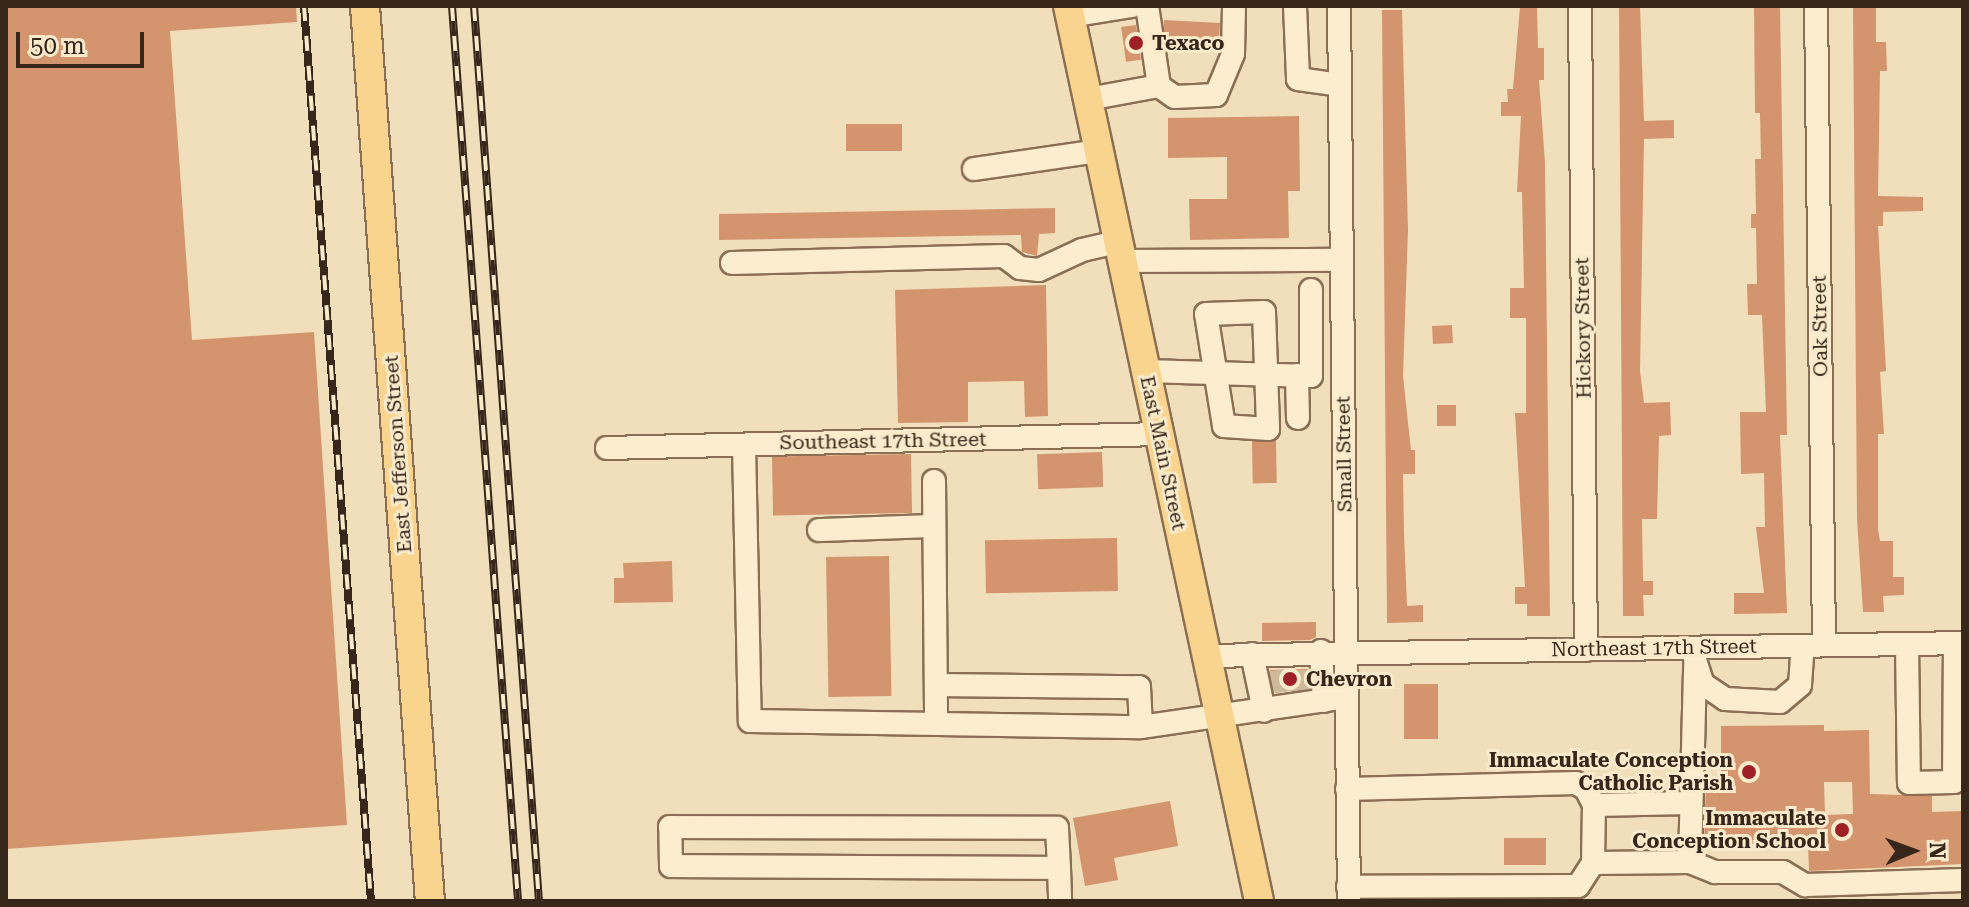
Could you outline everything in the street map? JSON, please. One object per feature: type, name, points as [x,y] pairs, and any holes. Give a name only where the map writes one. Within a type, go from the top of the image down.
[{"type":"main road","name":"East Jefferson Street","points":[[365,6],[430,901]]},
{"type":"main road","name":"East Main Street","points":[[1069,11],[1259,901]]},
{"type":"street","points":[[1069,11],[1132,6]]},
{"type":"street","points":[[1147,6],[1159,86]]},
{"type":"street","points":[[1088,99],[1159,86],[1175,97],[1216,95],[1233,54],[1234,6]]},
{"type":"street","points":[[1295,6],[1298,79],[1340,85]]},
{"type":"street","name":"Small Street","points":[[1339,6],[1346,650],[1299,684],[1347,789],[1348,894]]},
{"type":"street","name":"Hickory Street","points":[[1580,6],[1586,650]]},
{"type":"street","name":"Oak Street","points":[[1694,657],[1703,684],[1725,699],[1757,705],[1780,702],[1800,685],[1814,645],[1816,6]]},
{"type":"street","points":[[974,169],[1099,151]]},
{"type":"street","points":[[732,263],[1004,256],[1020,268],[1039,270],[1082,250],[1342,260]]},
{"type":"street","points":[[1146,371],[1214,370],[1311,376],[1311,290]]},
{"type":"street","points":[[1264,312],[1268,429],[1224,426],[1214,370],[1206,314],[1264,312]]},
{"type":"street","points":[[1297,375],[1298,418]]},
{"type":"street","name":"Southeast 17th Street","points":[[607,448],[1160,434]]},
{"type":"street","points":[[744,445],[750,721],[1141,727],[1220,719],[1299,684]]},
{"type":"street","points":[[934,481],[936,724]]},
{"type":"street","points":[[819,530],[934,526]]},
{"type":"street","points":[[1907,644],[1909,783],[1959,782],[1959,643]]},
{"type":"street","name":"Northeast 17th Street","points":[[1299,684],[1346,650],[1586,650],[1694,657],[1814,645],[1959,643]]},
{"type":"street","points":[[1252,654],[1299,684]]},
{"type":"street","points":[[1206,656],[1252,654],[1299,684]]},
{"type":"street","points":[[1690,862],[1694,657]]},
{"type":"street","points":[[936,685],[1139,687],[1141,727]]},
{"type":"street","points":[[1347,789],[1576,783],[1586,789],[1594,805],[1593,863],[1578,886],[1348,894]]},
{"type":"street","points":[[1594,805],[1690,803]]},
{"type":"street","points":[[1059,868],[671,866],[670,827],[1057,828],[1059,868],[1060,901]]},
{"type":"street","points":[[1593,863],[1690,862],[1715,872],[1783,872],[1805,885],[1963,880]]},
{"type":"building","points":[[6,6],[296,6],[297,22],[170,31],[192,340],[314,332],[347,825],[6,849]]},
{"type":"building","points":[[1619,6],[1640,6],[1644,121],[1674,120],[1674,138],[1644,139],[1640,371],[1644,403],[1670,402],[1671,435],[1659,436],[1657,519],[1642,519],[1643,581],[1653,581],[1653,595],[1643,595],[1644,616],[1623,616]]},
{"type":"building","points":[[1754,6],[1780,6],[1787,435],[1780,435],[1787,613],[1734,614],[1734,593],[1764,593],[1756,527],[1765,527],[1764,473],[1741,474],[1740,412],[1766,412],[1762,315],[1748,315],[1747,284],[1757,284],[1756,228],[1751,228],[1751,214],[1756,214],[1755,159],[1761,159],[1760,113],[1755,113]]},
{"type":"building","points":[[1853,6],[1876,6],[1876,42],[1886,42],[1887,71],[1880,71],[1878,196],[1923,197],[1923,211],[1883,212],[1883,226],[1878,226],[1886,371],[1880,372],[1884,434],[1878,434],[1878,529],[1880,541],[1893,541],[1893,577],[1904,577],[1904,595],[1883,596],[1884,612],[1863,612],[1857,519]]},
{"type":"building","points":[[1520,7],[1537,7],[1538,48],[1544,48],[1544,80],[1539,80],[1545,163],[1550,616],[1527,616],[1527,604],[1515,604],[1515,587],[1525,587],[1515,413],[1526,413],[1526,318],[1510,318],[1510,288],[1524,288],[1522,192],[1517,192],[1521,116],[1501,116],[1501,102],[1508,102],[1507,89],[1513,89]]},
{"type":"building","points":[[1382,10],[1402,10],[1408,230],[1403,376],[1411,450],[1415,450],[1415,474],[1403,474],[1404,533],[1407,606],[1423,605],[1423,622],[1387,623]]},
{"type":"building","points":[[1164,20],[1220,23],[1219,45],[1163,42]]},
{"type":"building","points":[[1136,25],[1141,60],[1126,62],[1121,27]]},
{"type":"building","points":[[1299,116],[1300,191],[1288,191],[1289,238],[1190,240],[1189,199],[1227,199],[1227,157],[1168,158],[1168,118]]},
{"type":"building","points":[[846,124],[902,124],[902,151],[846,151]]},
{"type":"building","points":[[1055,208],[1055,233],[1039,234],[1037,256],[1022,252],[1021,235],[719,240],[719,214]]},
{"type":"building","points":[[1046,285],[1048,416],[1025,417],[1024,381],[968,382],[968,422],[898,423],[895,290]]},
{"type":"building","points":[[1452,325],[1453,343],[1433,344],[1432,326]]},
{"type":"building","points":[[1437,405],[1456,405],[1456,426],[1437,426]]},
{"type":"building","points":[[1252,440],[1276,440],[1277,483],[1253,483]]},
{"type":"building","points":[[1102,452],[1103,487],[1038,489],[1037,454]]},
{"type":"building","points":[[911,454],[912,513],[773,515],[772,456]]},
{"type":"building","points":[[1117,538],[1118,591],[986,593],[985,540]]},
{"type":"building","points":[[889,556],[891,696],[828,697],[826,557]]},
{"type":"building","points":[[672,561],[673,602],[614,603],[614,578],[624,578],[623,563]]},
{"type":"building","points":[[1316,622],[1316,637],[1310,640],[1262,641],[1262,623]]},
{"type":"building","points":[[1308,669],[1309,688],[1275,693],[1270,670]]},
{"type":"building","points":[[1404,684],[1438,684],[1438,739],[1404,739]]},
{"type":"building","points":[[1824,725],[1824,731],[1869,730],[1870,794],[1932,796],[1932,812],[1963,811],[1963,864],[1809,871],[1808,844],[1704,845],[1706,781],[1721,781],[1721,726]],"holes":[[[1824,782],[1852,782],[1853,814],[1825,815]]]},
{"type":"building","points":[[1170,801],[1178,846],[1114,858],[1118,880],[1085,886],[1073,818]]},
{"type":"building","points":[[1504,838],[1546,838],[1546,865],[1504,865]]},
{"type":"tunnel","points":[[1280,670],[1283,697]]},
{"type":"tunnel","points":[[1301,670],[1303,692]]},
{"type":"railway","points":[[304,6],[371,901]]},
{"type":"railway","points":[[452,6],[518,901]]},
{"type":"railway","points":[[474,6],[539,901]]},
{"type":"place","name":"Texaco","points":[[1136,43]]},
{"type":"place","name":"Chevron","points":[[1290,679]]},
{"type":"place","name":"Immaculate Conception Catholic Parish","points":[[1749,772]]},
{"type":"place","name":"Immaculate Conception School","points":[[1842,830]]}]
